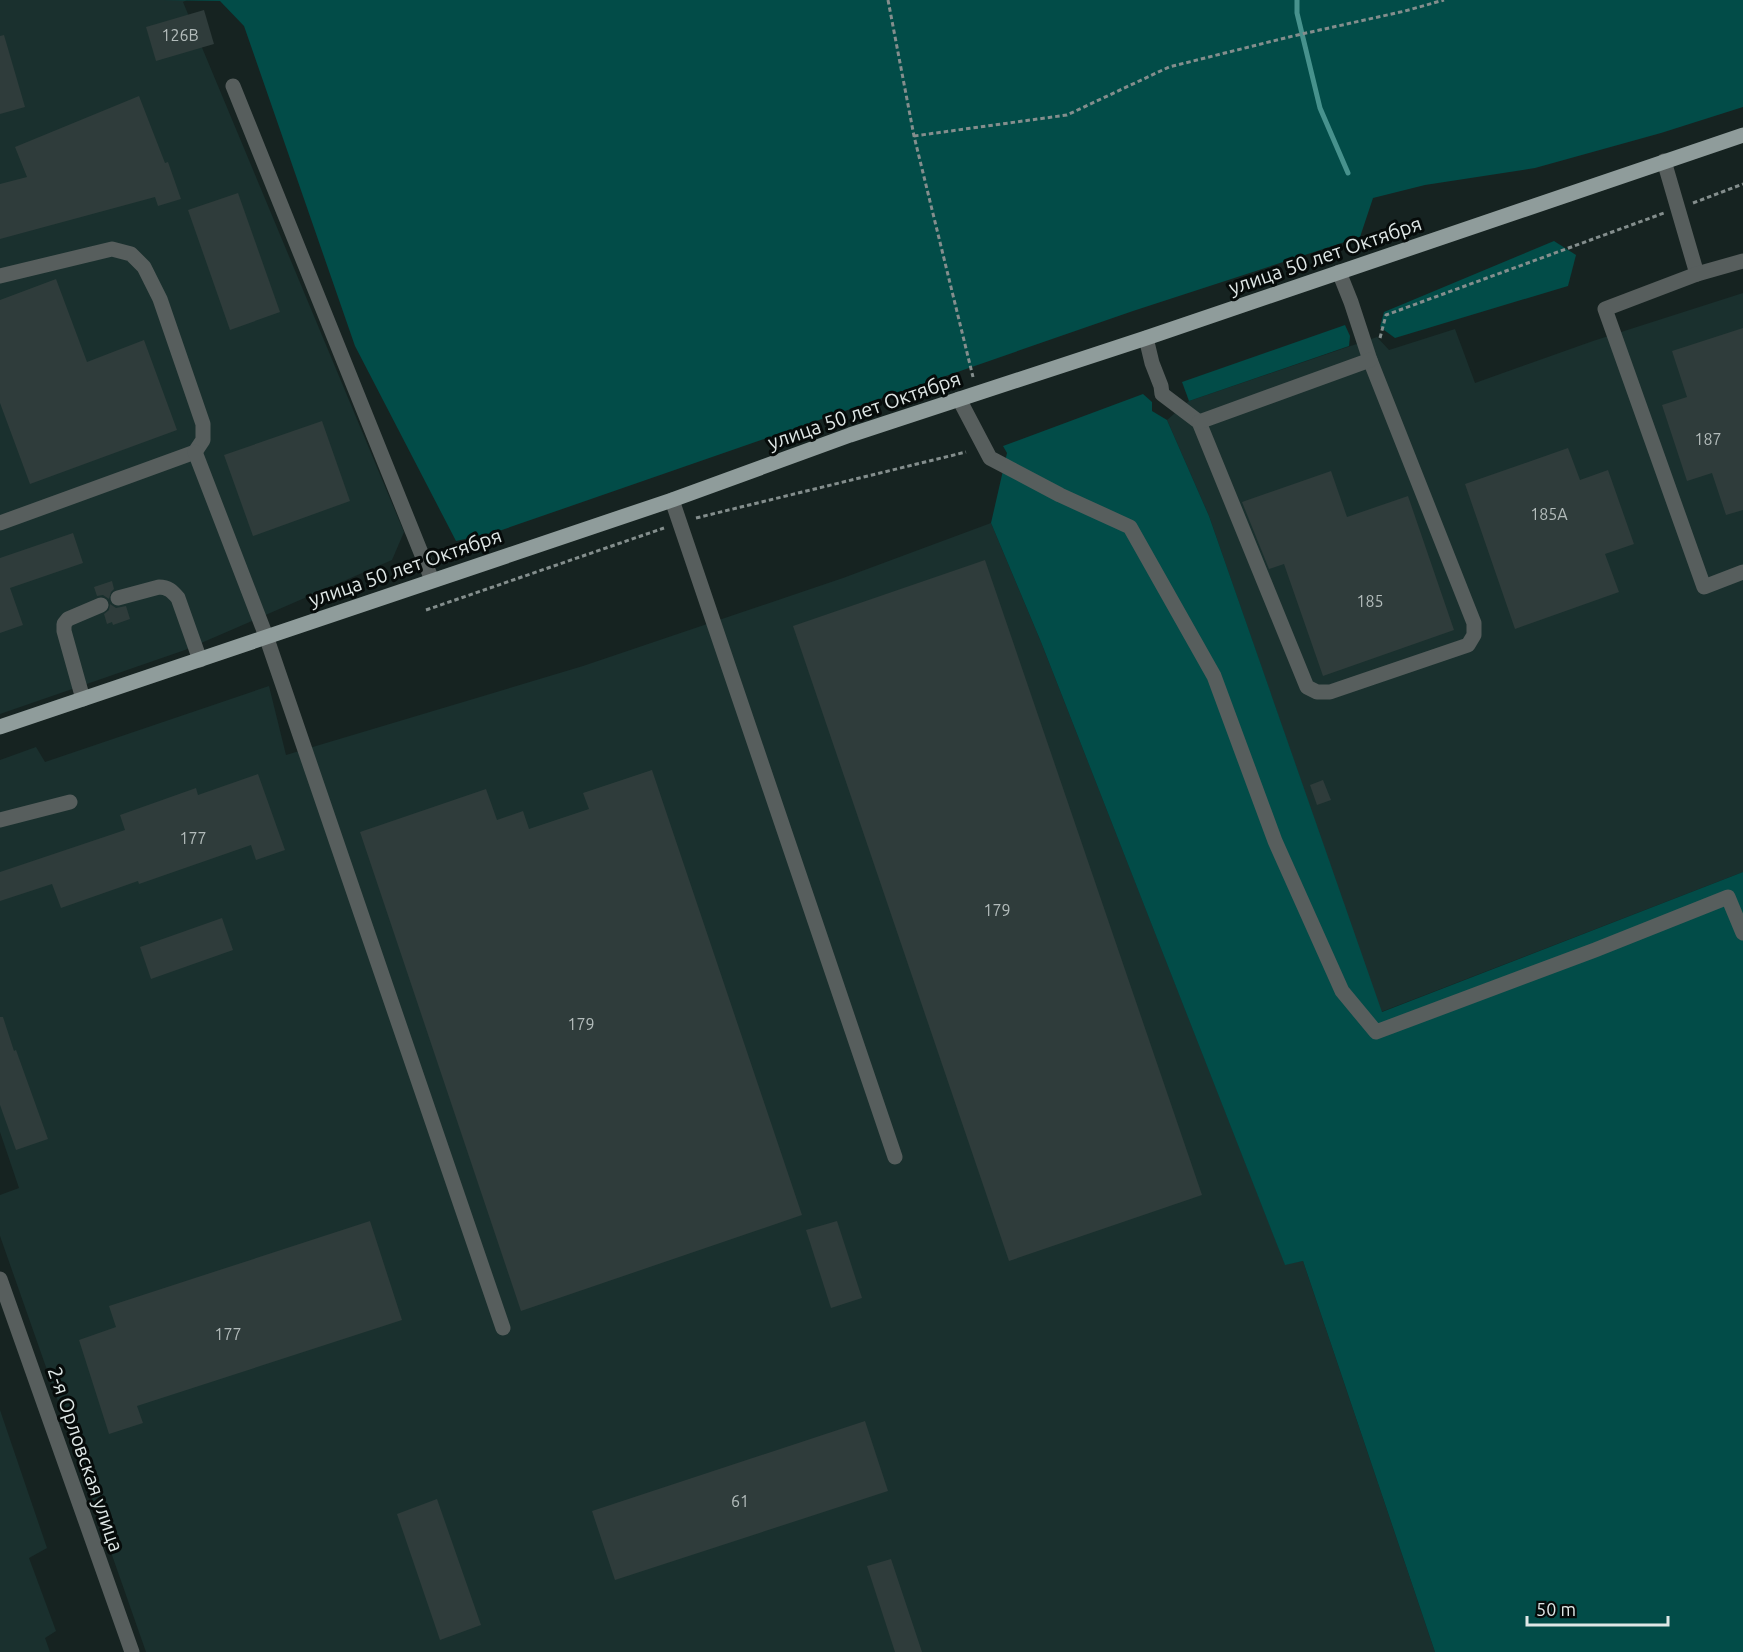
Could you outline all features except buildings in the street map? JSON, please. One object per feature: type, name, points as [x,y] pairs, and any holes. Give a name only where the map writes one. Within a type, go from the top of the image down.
[{"type":"main road","name":"улица 50 лет Октября","points":[[0,727],[672,500],[850,435],[1146,338],[1743,135]]},
{"type":"street","points":[[233,86],[432,580]]},
{"type":"street","points":[[1664,161],[1697,274]]},
{"type":"street","points":[[0,276],[112,249],[131,254],[144,267],[160,299],[203,424],[203,440],[195,452],[0,523]]},
{"type":"street","points":[[1743,261],[1697,274],[1605,309],[1704,587],[1743,572]]},
{"type":"street","points":[[1146,338],[1162,394],[1198,422],[1307,687],[1317,692],[1330,692],[1468,645],[1474,635],[1474,623],[1370,360],[1339,272]]},
{"type":"street","points":[[1198,422],[1370,360]]},
{"type":"street","points":[[959,399],[990,458],[1130,528],[1214,676],[1275,841],[1342,991],[1376,1032],[1728,897],[1743,933]]},
{"type":"street","points":[[195,452],[266,636],[503,1328]]},
{"type":"street","points":[[672,500],[895,1157]]},
{"type":"street","points":[[118,598],[159,587],[172,591],[178,598],[200,660]]},
{"type":"street","points":[[83,699],[64,624],[68,619],[100,605]]},
{"type":"street","points":[[0,820],[70,802]]},
{"type":"street","name":"2-я Орловская улица","points":[[0,1279],[132,1652]]},
{"type":"path","points":[[888,0],[914,136],[977,393]]},
{"type":"path","points":[[914,136],[1067,115],[1169,67],[1444,0]]},
{"type":"path","points":[[1362,339],[1381,338],[1386,315],[1743,184]]},
{"type":"shaded area","points":[[0,0],[187,0],[183,2],[404,532],[392,560],[185,650],[0,714]]},
{"type":"shaded area","points":[[163,0],[1743,0],[1743,107],[1661,133],[1535,168],[1425,185],[1373,198],[1360,237],[1133,311],[496,532],[456,541],[355,346],[244,26],[220,1]]},
{"type":"shaded area","points":[[1554,241],[1576,255],[1568,286],[1395,338],[1380,327],[1384,312]]},
{"type":"shaded area","points":[[1743,293],[1743,872],[1381,1012],[1209,516],[1167,420],[1189,401],[1377,337],[1389,350],[1455,329],[1475,383],[1593,341]]},
{"type":"shaded area","points":[[1345,325],[1350,336],[1349,346],[1189,401],[1182,382]]},
{"type":"shaded area","points":[[1143,394],[1152,402],[1152,411],[1167,420],[1209,516],[1382,1012],[1743,872],[1743,1652],[1435,1652],[1303,1261],[1285,1265],[1041,642],[991,523],[1007,453],[1003,446]]},
{"type":"shaded area","points":[[991,523],[1041,642],[1285,1264],[1303,1261],[1435,1652],[146,1652],[0,1236],[0,1195],[19,1188],[0,1132],[0,760],[36,747],[45,762],[269,686],[286,755],[583,666],[843,578]]},
{"type":"shaded area","points":[[0,1410],[47,1548],[29,1558],[56,1631],[45,1638],[50,1652],[0,1652]]},
{"type":"waterway","points":[[1297,0],[1297,13],[1320,108],[1348,173]]}]
